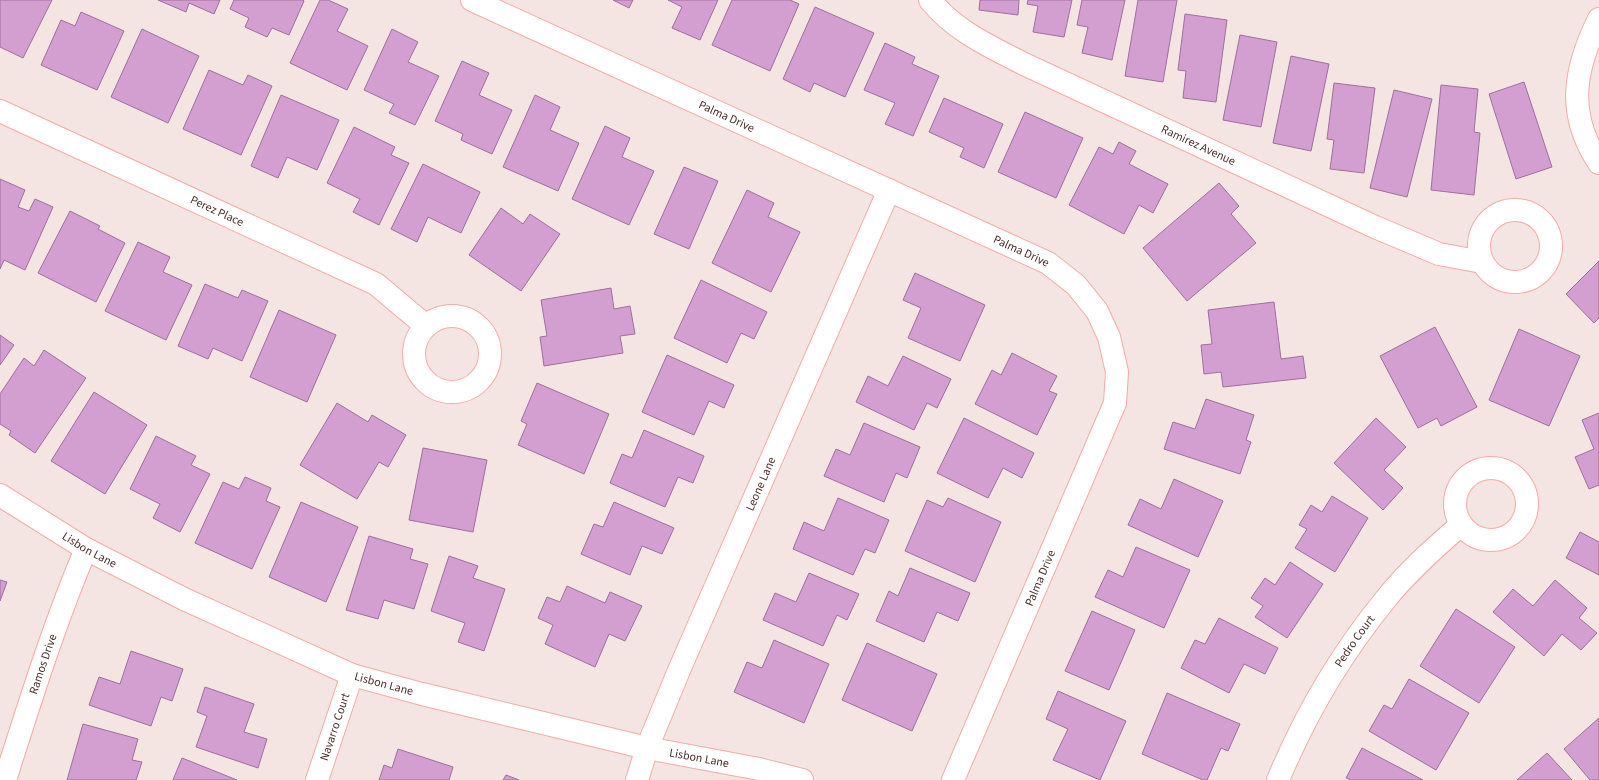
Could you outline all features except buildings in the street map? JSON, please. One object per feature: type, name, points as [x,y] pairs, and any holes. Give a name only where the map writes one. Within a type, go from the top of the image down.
[{"type":"street","name":"Palma Drive","points":[[472,0],[1048,263],[1076,285],[1096,311],[1108,337],[1117,372],[1115,404],[953,780]]},
{"type":"street","name":"Ramirez Avenue","points":[[930,0],[941,14],[971,37],[1024,64],[1375,227],[1439,254],[1482,262]]},
{"type":"street","points":[[1599,20],[1581,62],[1576,91],[1578,113],[1582,128],[1599,163]]},
{"type":"street","name":"Perez Place","points":[[0,111],[376,284],[426,326]]},
{"type":"street","name":"Leone Lane","points":[[637,780],[648,748],[680,668],[889,190]]},
{"type":"street","name":"Lisbon Lane","points":[[0,495],[86,549],[184,598],[352,675],[422,694],[648,748],[802,780]]},
{"type":"street","name":"Pedro Court","points":[[1278,780],[1313,708],[1351,644],[1386,598],[1432,550],[1461,525]]},
{"type":"street","name":"Ramos Drive","points":[[5,780],[68,591],[86,549]]},
{"type":"street","name":"Navarro Court","points":[[317,780],[352,675]]}]
